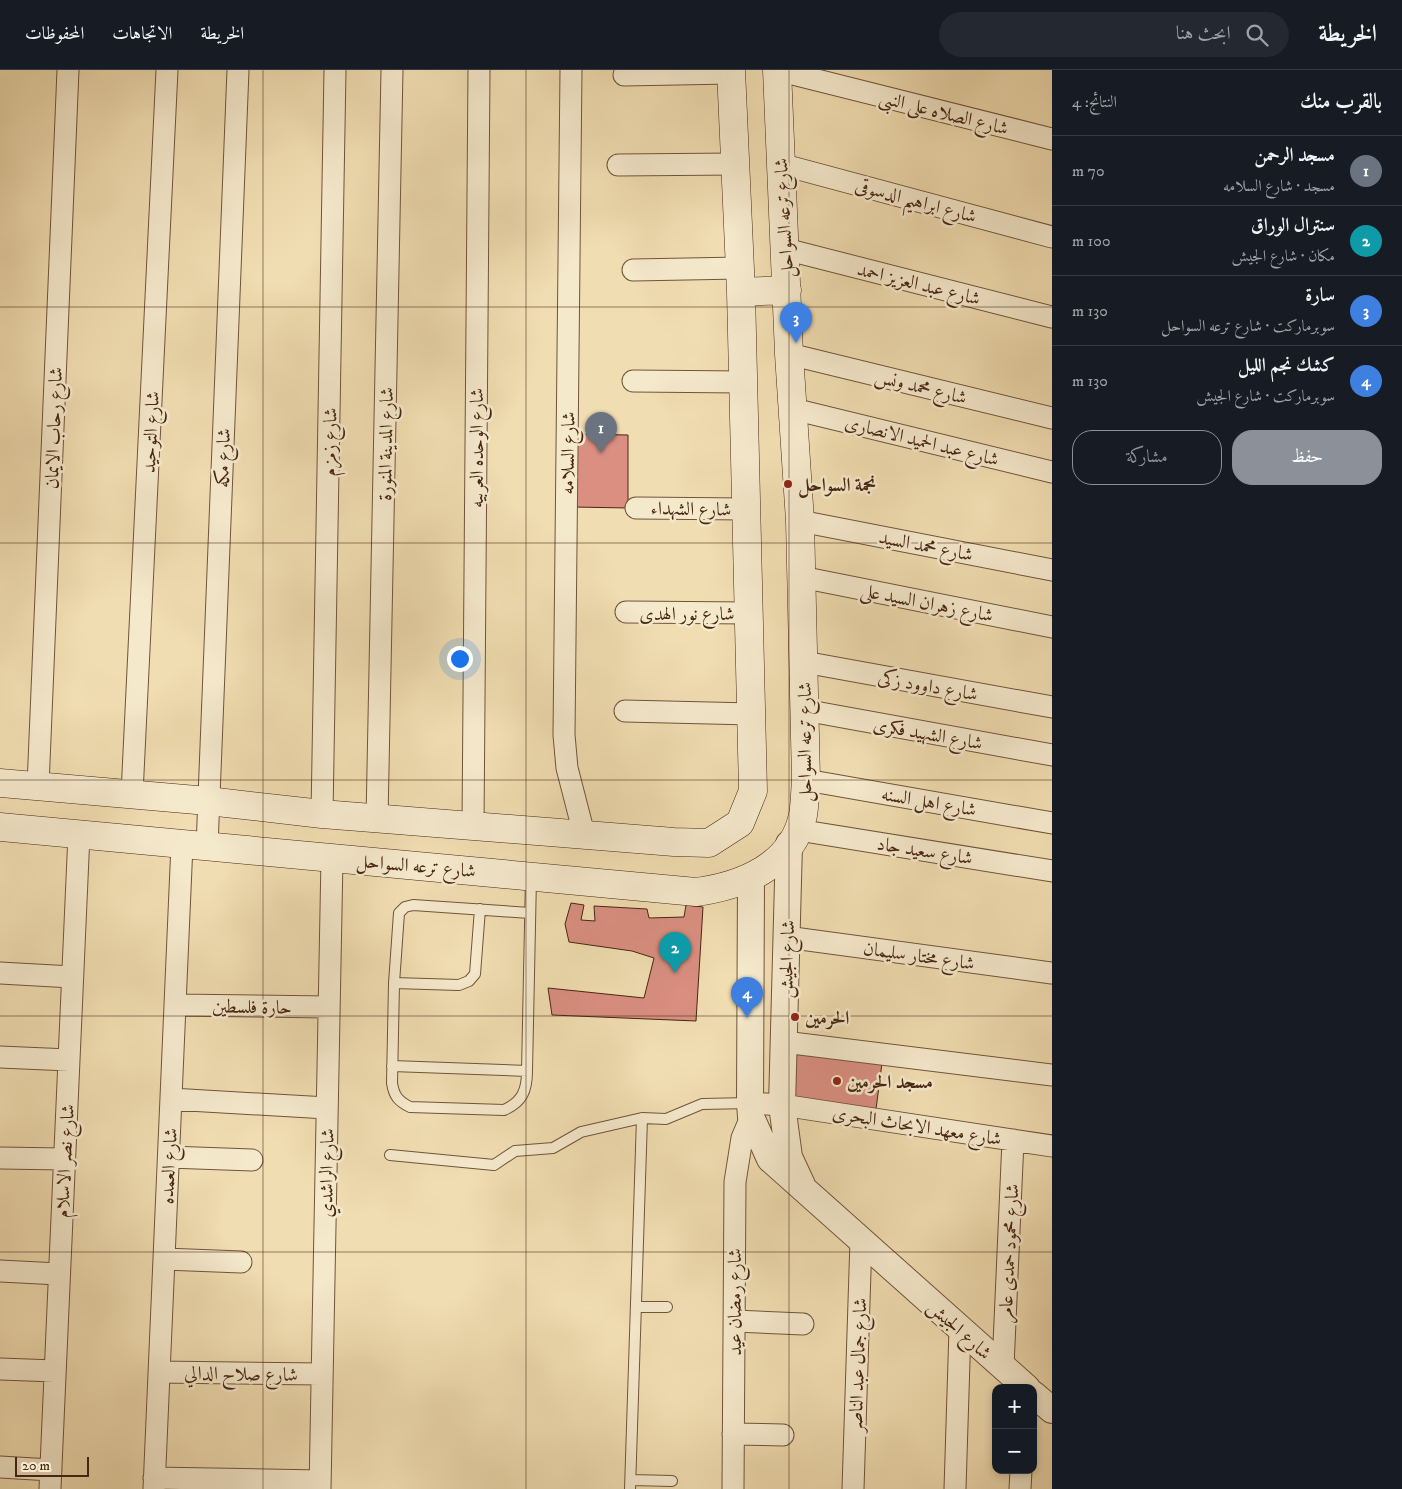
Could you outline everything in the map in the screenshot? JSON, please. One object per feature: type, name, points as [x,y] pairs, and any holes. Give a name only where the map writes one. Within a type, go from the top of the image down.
[{"type":"main road","name":"شارع ترعه السواحل","points":[[0,827],[696,892],[724,888],[751,878],[778,857],[794,837],[803,815],[806,780],[800,521],[789,354],[777,70]]},
{"type":"main road","points":[[0,783],[208,801],[322,814],[709,843],[740,823],[754,790],[742,382],[741,280],[731,71]]},
{"type":"main road","points":[[741,280],[787,290]]},
{"type":"street","name":"شارع رحاب الايمان","points":[[38,786],[68,70]]},
{"type":"street","name":"شارع التوحيد","points":[[132,794],[167,70]]},
{"type":"street","name":"شارع مكه","points":[[194,845],[208,801],[238,70]]},
{"type":"street","name":"شارع زمزم","points":[[322,814],[335,70]]},
{"type":"street","name":"شارع المدينة المنورة","points":[[377,818],[392,70]]},
{"type":"street","name":"شارع الوحده العربيه","points":[[473,826],[479,70]]},
{"type":"street","name":"شارع السلامه","points":[[571,70],[564,735],[567,768],[584,834]]},
{"type":"street","name":"شارع الصلاه على النبى","points":[[777,70],[1052,139]]},
{"type":"street","points":[[624,75],[731,71]]},
{"type":"street","points":[[618,165],[736,164]]},
{"type":"street","name":"شارع ابراهيم الدسوقى","points":[[780,164],[1052,237]]},
{"type":"street","name":"شارع عبد العزيز احمد","points":[[785,249],[1052,317]]},
{"type":"street","points":[[633,270],[741,280]]},
{"type":"street","name":"شارع محمد ونس","points":[[789,354],[1052,418]]},
{"type":"street","points":[[633,381],[742,382]]},
{"type":"street","name":"شارع عبد الحميد الانصارى","points":[[793,409],[1052,472]]},
{"type":"street","name":"شارع الشهداء","points":[[636,508],[746,509]]},
{"type":"street","name":"شارع محمد السيد","points":[[800,521],[1052,570]]},
{"type":"street","name":"شارع زهران السيد على","points":[[802,577],[1052,627]]},
{"type":"street","name":"شارع نور الهدى","points":[[626,612],[748,613]]},
{"type":"street","name":"شارع داوود زكى","points":[[804,662],[1052,707]]},
{"type":"street","name":"شارع الشهيد فكرى","points":[[804,710],[1052,755]]},
{"type":"street","points":[[625,711],[752,714]]},
{"type":"street","name":"شارع اهل السنه","points":[[806,780],[1052,823]]},
{"type":"street","name":"شارع نصر الاسلام","points":[[50,1480],[79,834]]},
{"type":"street","name":"شارع سعيد جاد","points":[[794,837],[1052,871]]},
{"type":"street","name":"شارع الجيش","points":[[794,837],[786,937],[782,1105],[790,1157],[804,1190]]},
{"type":"street","name":"شارع العمده","points":[[154,1484],[175,1005],[194,845]]},
{"type":"street","name":"شارع الراشدي","points":[[320,1485],[332,858]]},
{"type":"street","name":"شارع الجيش","points":[[751,878],[750,1110],[770,1159],[1022,1384]]},
{"type":"street","name":"شارع مختار سليمان","points":[[786,937],[1052,973]]},
{"type":"street","points":[[0,973],[72,977]]},
{"type":"street","name":"حارة فلسطين","points":[[175,1005],[329,1007]]},
{"type":"street","points":[[784,1042],[1052,1075]]},
{"type":"street","points":[[0,1057],[69,1060]]},
{"type":"street","points":[[171,1099],[327,1108]]},
{"type":"street","name":"شارع معهد الابحاث البحرى","points":[[750,1110],[782,1105],[1052,1146]]},
{"type":"street","name":"شارع رمضان عيد","points":[[733,1489],[735,1182],[742,1138],[750,1110]]},
{"type":"street","name":"شارع محمود حمدى عامر","points":[[1003,1367],[1013,1140]]},
{"type":"street","points":[[169,1157],[252,1160]]},
{"type":"street","points":[[0,1158],[64,1159]]},
{"type":"street","name":"شارع جمال عبد الناصر","points":[[853,1489],[861,1240]]},
{"type":"street","points":[[164,1259],[241,1262]]},
{"type":"street","points":[[0,1271],[59,1274]]},
{"type":"street","points":[[734,1321],[802,1324]]},
{"type":"street","points":[[955,1489],[960,1328]]},
{"type":"street","points":[[0,1369],[55,1371]]},
{"type":"street","name":"شارع صلاح الدالي","points":[[159,1372],[322,1374]]},
{"type":"street","name":"شارع الجيش","points":[[1037,1397],[1052,1410]]},
{"type":"street","points":[[733,1434],[783,1435]]},
{"type":"street","points":[[0,1467],[50,1480]]},
{"type":"street","points":[[1020,1489],[1021,1474]]},
{"type":"street","points":[[154,1484],[320,1485]]},
{"type":"lane","points":[[530,876],[530,913],[527,1085],[523,1096],[515,1105],[504,1110],[419,1108],[410,1107],[400,1102],[394,1094],[392,1066],[394,983],[399,913],[405,907],[413,904],[530,913]]},
{"type":"lane","points":[[394,983],[459,985],[469,981],[476,974],[480,909]]},
{"type":"lane","points":[[392,1066],[527,1071]]},
{"type":"lane","points":[[390,1155],[494,1165],[515,1151],[554,1148],[581,1132],[642,1118],[666,1119],[702,1104],[750,1110]]},
{"type":"lane","points":[[642,1118],[631,1484],[672,1481]]},
{"type":"lane","points":[[636,1307],[667,1307]]},
{"type":"building","points":[[575,434],[628,435],[628,508],[574,507]]},
{"type":"building","points":[[571,903],[584,905],[581,920],[595,921],[594,906],[647,909],[649,918],[684,917],[686,905],[703,907],[696,1021],[552,1015],[548,988],[644,998],[654,958],[632,951],[569,942],[565,924]]},
{"type":"building","name":"مسجد الحرمين","points":[[797,1053],[882,1063],[876,1109],[792,1099]]},
{"type":"place","name":"سارة","points":[[796,343]]},
{"type":"place","name":"مسجد الرحمن","points":[[601,453]]},
{"type":"place","name":"نجمة السواحل","points":[[788,484]]},
{"type":"place","name":"سنترال الوراق","points":[[675,973]]},
{"type":"place","name":"الحرمين","points":[[795,1017]]},
{"type":"place","name":"كشك نجم الليل","points":[[747,1018]]},
{"type":"place","name":"مسجد الحرمين","points":[[837,1081]]}]
